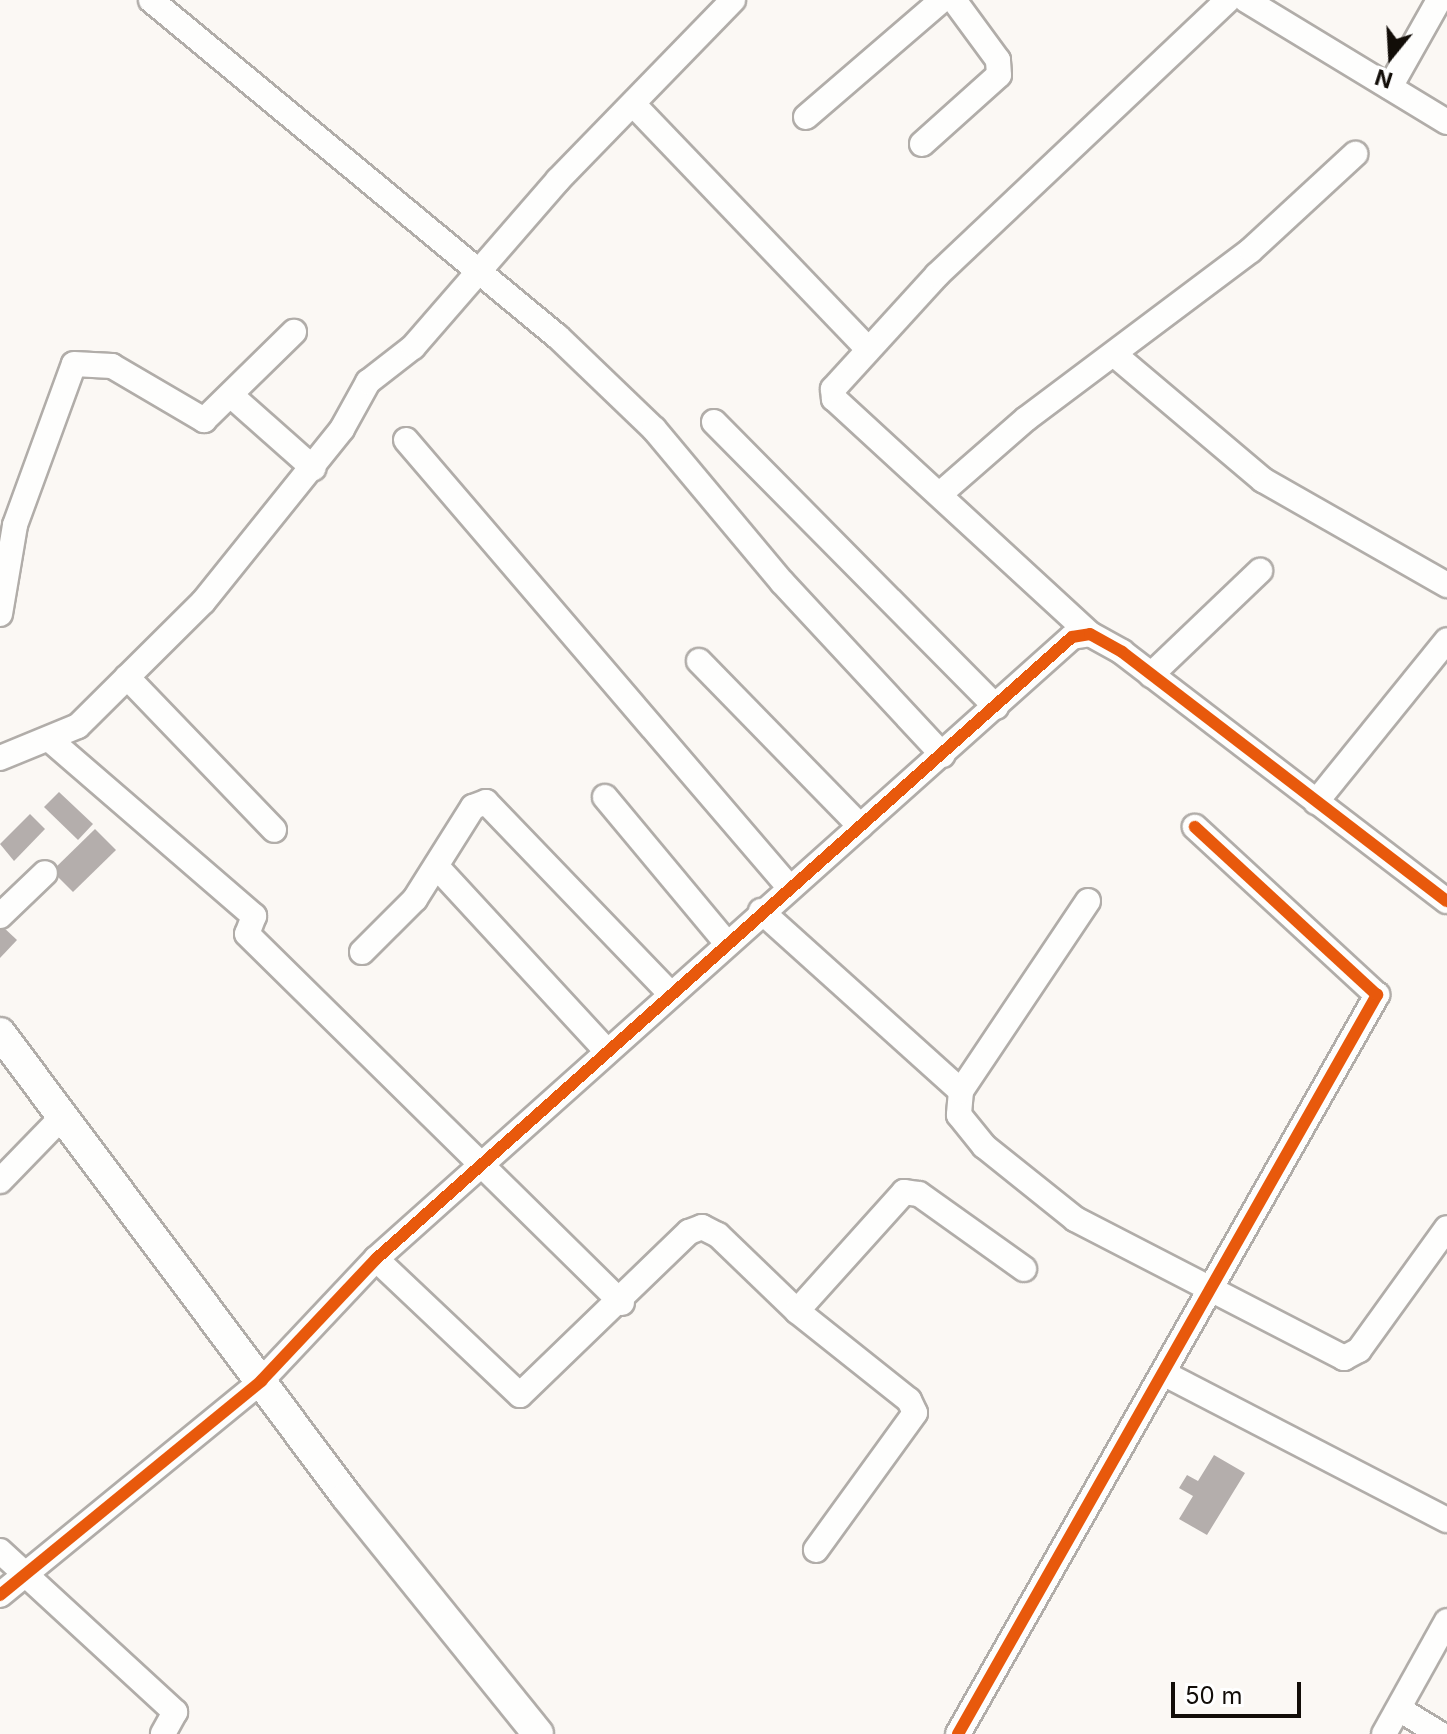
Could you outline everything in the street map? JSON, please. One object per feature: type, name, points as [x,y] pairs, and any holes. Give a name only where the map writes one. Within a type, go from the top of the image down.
[{"type":"main road","points":[[0,1033],[261,1381],[538,1734]]},
{"type":"street","points":[[151,0],[479,270],[654,429],[782,582],[943,755]]},
{"type":"street","points":[[0,758],[78,726],[203,602],[313,468],[368,382],[413,347],[479,270],[733,0]]},
{"type":"street","points":[[806,117],[942,0]]},
{"type":"street","points":[[922,144],[999,75],[998,60],[954,0]]},
{"type":"street","points":[[1390,87],[1439,0]]},
{"type":"street","points":[[1447,122],[1390,87],[1229,1],[868,349],[840,379],[834,399],[1090,634],[1151,675],[1447,901]]},
{"type":"street","points":[[634,105],[868,349]]},
{"type":"street","points":[[940,494],[1251,250],[1355,154]]},
{"type":"street","points":[[0,614],[15,525],[74,364],[112,366],[195,421],[234,398],[294,332]]},
{"type":"street","points":[[1115,355],[1263,480],[1447,585]]},
{"type":"street","points":[[234,398],[313,468]]},
{"type":"street","points":[[714,422],[996,707]]},
{"type":"street","points":[[406,440],[789,887]]},
{"type":"street","points":[[1151,675],[1260,571]]},
{"type":"street","points":[[0,1595],[261,1381],[376,1259],[725,941],[943,755],[1072,637],[1090,634]]},
{"type":"street","points":[[1316,802],[1447,640]]},
{"type":"street","points":[[699,661],[860,826]]},
{"type":"street","points":[[127,677],[274,830]]},
{"type":"street","points":[[49,739],[254,916],[247,934],[485,1161],[622,1303]]},
{"type":"street","points":[[605,797],[725,941]]},
{"type":"street","points":[[362,952],[437,867],[473,807],[486,802],[669,992]]},
{"type":"street","points":[[958,1734],[1167,1375],[1377,995],[1195,827]]},
{"type":"street","points":[[437,867],[606,1050]]},
{"type":"street","points":[[0,916],[45,873]]},
{"type":"street","points":[[1088,901],[961,1091],[956,1106],[967,1128],[1046,1199],[1332,1355],[1352,1357],[1447,1228]]},
{"type":"street","points":[[761,911],[961,1091]]},
{"type":"street","points":[[0,1181],[63,1116]]},
{"type":"street","points":[[797,1311],[904,1192],[919,1194],[1024,1269]]},
{"type":"street","points":[[376,1259],[520,1395],[622,1303],[697,1226],[718,1235],[797,1311],[909,1400],[915,1413],[816,1550]]},
{"type":"street","points":[[1167,1375],[1447,1520]]},
{"type":"street","points":[[0,1551],[175,1712],[163,1734]]},
{"type":"street","points":[[1384,1734],[1447,1621]]},
{"type":"street","points":[[1399,1709],[1440,1734]]},
{"type":"building","points":[[59,792],[93,824],[78,840],[44,807]]},
{"type":"building","points":[[30,814],[45,829],[14,861],[0,844]]},
{"type":"building","points":[[95,829],[116,850],[73,892],[52,871]]},
{"type":"building","points":[[2,926],[17,940],[0,958],[0,928]]},
{"type":"building","points":[[1214,1455],[1245,1473],[1207,1535],[1179,1519],[1193,1496],[1179,1488],[1187,1475],[1198,1481]]},
{"type":"cycle path","points":[[0,1595],[261,1381],[376,1259],[1072,637],[1090,634],[1122,652],[1447,901]]},
{"type":"cycle path","points":[[958,1734],[1377,995],[1195,827]]}]
